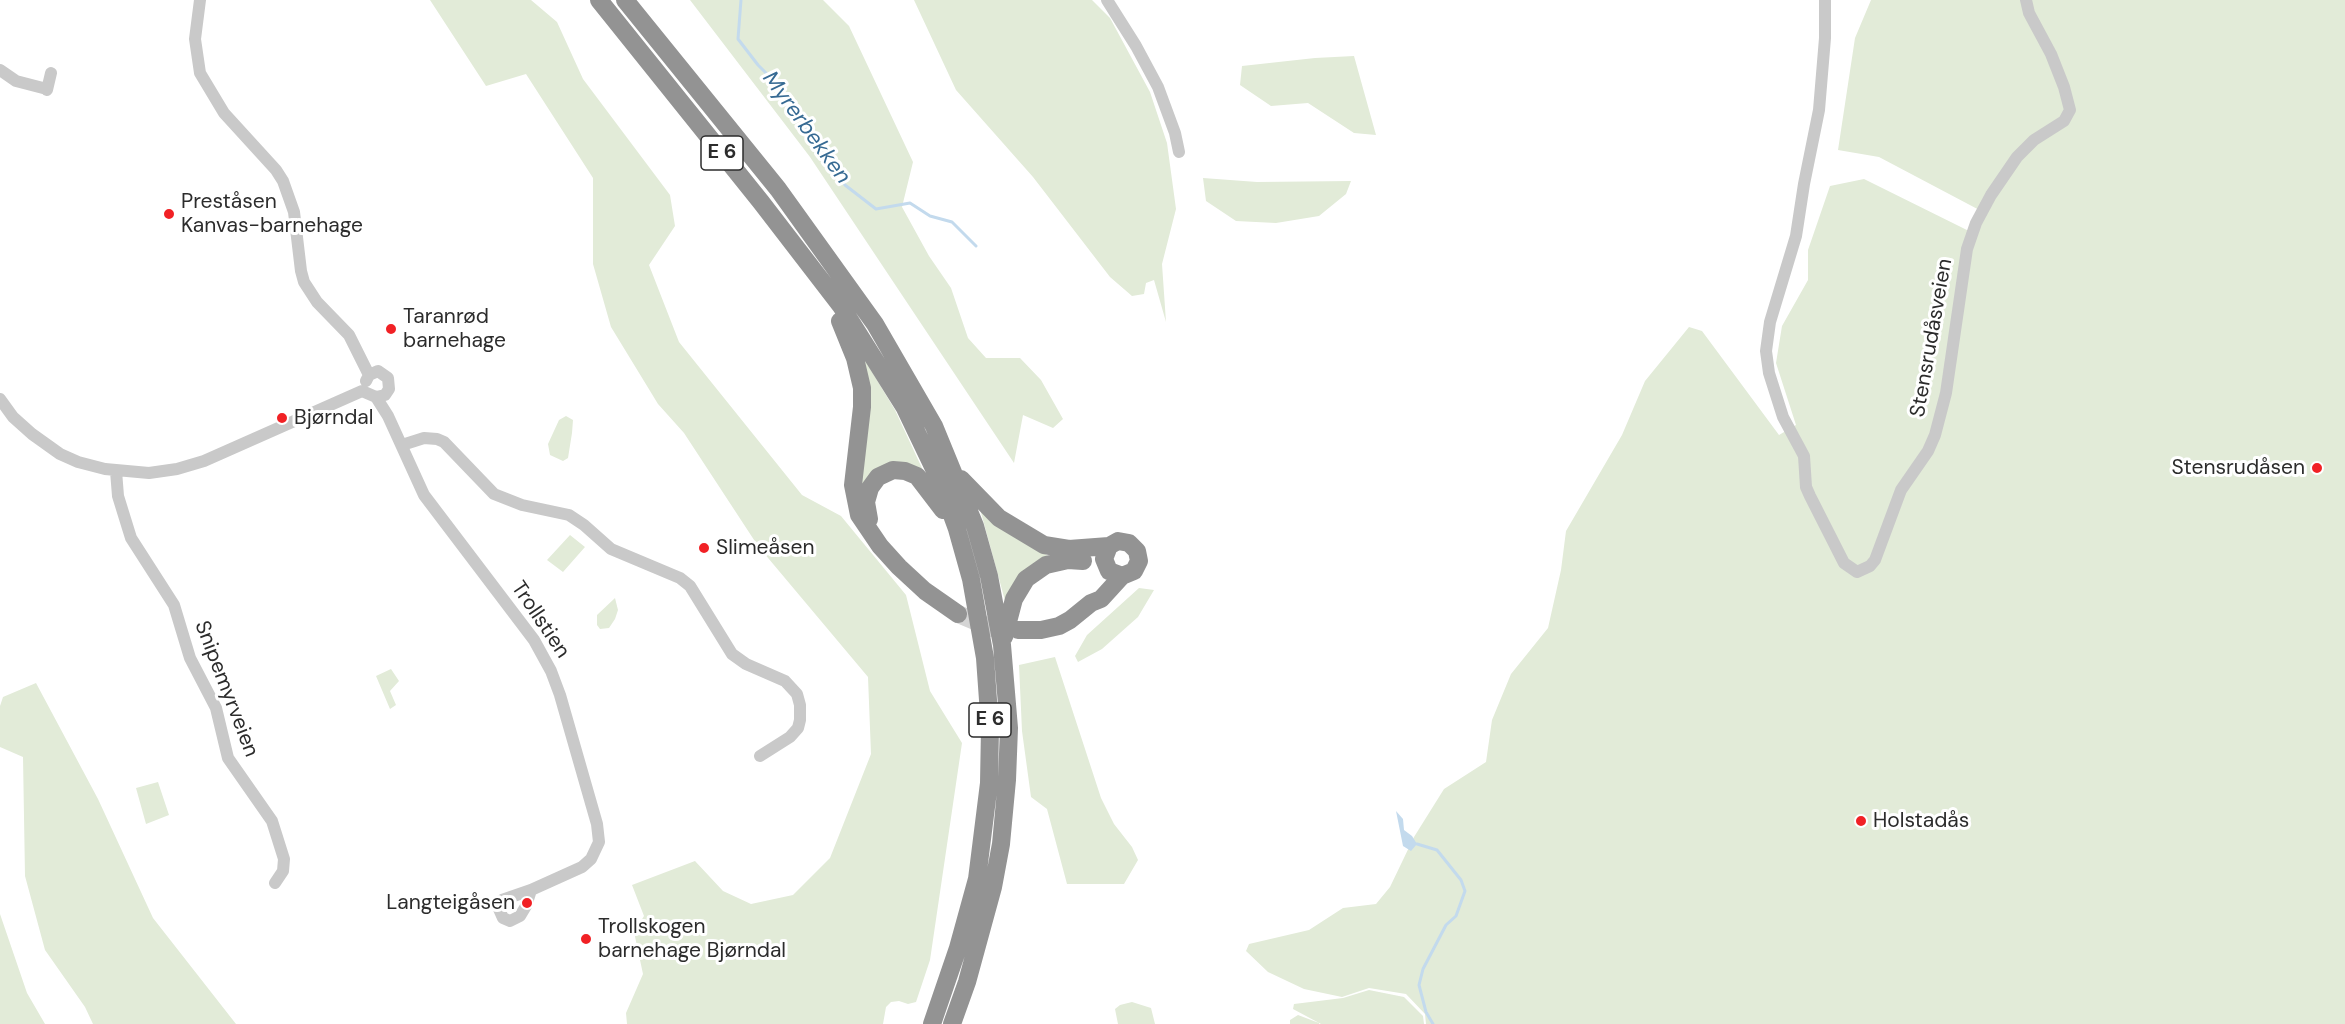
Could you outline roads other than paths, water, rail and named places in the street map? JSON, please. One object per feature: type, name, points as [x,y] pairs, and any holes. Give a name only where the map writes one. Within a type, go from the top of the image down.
[{"type":"highway","name":"E 6","points":[[599,0],[820,278],[874,356],[905,408],[938,477],[957,528],[976,604],[985,658],[990,728],[989,783],[982,845],[968,913],[932,1024]]},
{"type":"highway","name":"E 6","points":[[624,0],[778,189],[859,301],[920,399],[954,471],[982,549],[1002,645],[1009,753],[1005,813],[993,887],[967,982],[952,1024]]},
{"type":"highway","name":"E 6","points":[[820,278],[850,344],[859,372],[863,397],[854,474],[854,494],[859,515],[886,553],[911,578],[958,614]]},
{"type":"highway","name":"E 6","points":[[873,536],[867,507],[868,492],[878,477],[885,472],[897,470],[909,472],[921,479],[957,528]]},
{"type":"highway","name":"E 6","points":[[954,471],[999,518],[1031,539],[1062,549],[1085,550],[1111,564]]},
{"type":"highway","name":"E 6","points":[[1002,645],[1017,592],[1035,570],[1068,560],[1111,564]]},
{"type":"highway","points":[[1018,630],[1041,630],[1059,626],[1091,603],[1101,599],[1111,564]]},
{"type":"street","points":[[200,0],[195,39],[196,59],[200,73],[224,113],[283,181],[294,212],[304,282],[317,302],[349,334],[369,375]]},
{"type":"street","points":[[1107,0],[1158,87],[1179,152]]},
{"type":"street","name":"Stensrudåsveien","points":[[1825,0],[1825,38],[1819,111],[1796,236],[1770,322],[1766,351],[1769,373],[1783,417],[1804,456],[1806,487],[1844,563],[1857,572],[1864,570],[1875,560],[1901,490],[1928,451],[1935,435],[1946,393],[1967,249],[1976,223],[1990,195],[2017,157],[2034,140],[2064,121],[2070,110],[2056,66],[2029,13],[2025,0]]},
{"type":"street","points":[[0,70],[16,81],[45,89],[51,73]]},
{"type":"street","points":[[0,399],[22,426],[49,448],[78,462],[116,471],[158,473],[196,464],[362,391],[369,375],[374,372],[381,372],[389,380],[390,386],[387,392],[376,397],[362,391]]},
{"type":"street","name":"Trollstien","points":[[376,397],[388,416],[427,498],[540,649],[556,682],[565,710],[597,824],[598,846],[591,859],[582,867],[531,890]]},
{"type":"street","points":[[402,445],[424,438],[444,442],[494,494],[522,505],[569,515],[618,553],[669,573],[690,586],[732,654],[746,664],[785,681],[797,694],[800,705],[798,728],[790,737],[760,756]]},
{"type":"street","name":"Snipemyrveien","points":[[116,471],[118,496],[131,538],[174,605],[190,658],[216,708],[228,758],[272,821],[284,859],[283,871],[275,884]]},
{"type":"water","points":[[1396,811],[1403,819],[1404,830],[1417,844],[1411,851],[1403,846]]},
{"type":"waterway","name":"Myrerbekken","points":[[741,0],[738,39],[758,65],[777,84],[845,185],[876,209],[910,203],[930,216],[952,222],[976,246]]},
{"type":"waterway","name":"Myrerbekken","points":[[1417,844],[1437,850],[1461,880],[1465,891],[1456,916],[1446,925],[1423,969],[1419,985],[1426,1012],[1433,1024]]},
{"type":"tunnel","points":[[958,614],[992,628],[1014,630]]},
{"type":"place","name":"Preståsen Kanvas-barnehage","points":[[169,214]]},
{"type":"place","name":"Taranrød barnehage","points":[[391,329]]},
{"type":"place","name":"Bjørndal","points":[[282,418]]},
{"type":"place","name":"Stensrudåsen","points":[[2317,468]]},
{"type":"place","name":"Slimeåsen","points":[[704,548]]},
{"type":"place","name":"Holstadås","points":[[1861,821]]},
{"type":"place","name":"Langteigåsen","points":[[527,903]]},
{"type":"place","name":"Trollskogen barnehage Bjørndal","points":[[586,939]]}]
